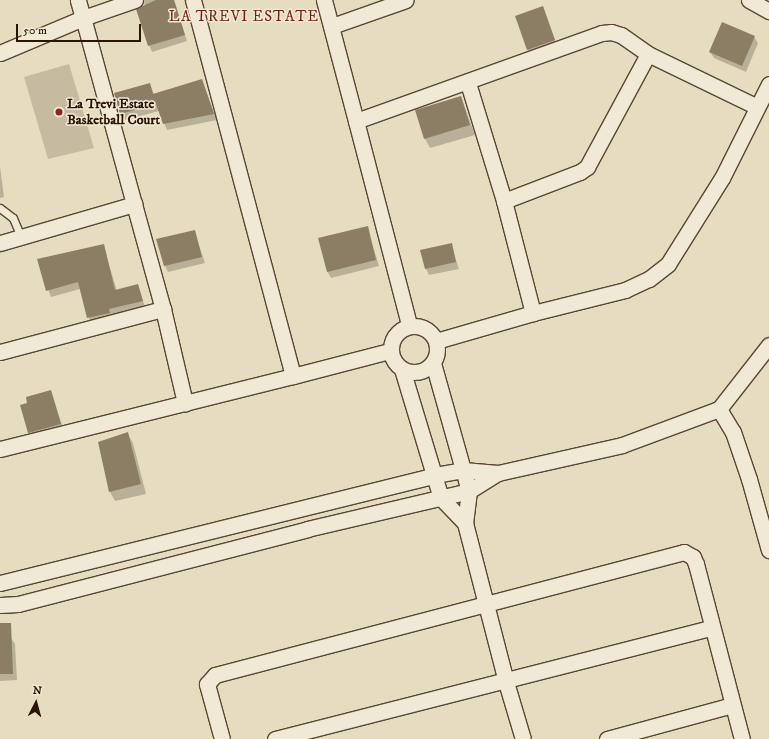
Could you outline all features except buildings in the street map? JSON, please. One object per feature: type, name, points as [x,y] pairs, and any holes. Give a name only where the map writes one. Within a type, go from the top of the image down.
[{"type":"street","points":[[78,0],[163,310],[185,403]]},
{"type":"street","points":[[0,53],[83,18],[135,0]]},
{"type":"street","points":[[193,0],[293,376]]},
{"type":"street","points":[[324,0],[409,325]]},
{"type":"street","points":[[332,26],[406,0]]},
{"type":"street","points":[[749,0],[769,11]]},
{"type":"street","points":[[356,121],[468,83],[602,33],[621,35],[648,54],[757,107]]},
{"type":"street","points":[[504,201],[580,172],[587,167],[648,54]]},
{"type":"street","points":[[468,83],[504,201],[533,313]]},
{"type":"street","points":[[436,341],[533,313],[625,290],[649,279],[668,264],[722,178],[769,84]]},
{"type":"street","points":[[0,243],[134,204]]},
{"type":"street","points":[[0,352],[163,310]]},
{"type":"street","points":[[402,369],[413,372],[424,370],[433,363],[437,352],[436,341],[430,331],[420,326],[409,325],[398,330],[392,339],[390,351],[394,361],[402,369],[442,498],[465,523]]},
{"type":"street","points":[[18,604],[5,583],[435,475],[462,470],[498,473],[622,445],[719,409],[769,344]]},
{"type":"street","points":[[0,449],[390,351]]},
{"type":"street","points":[[433,363],[469,491],[465,523],[506,682],[523,739]]},
{"type":"street","points":[[719,409],[732,432],[740,452],[769,550]]},
{"type":"street","points":[[0,605],[18,604],[299,531],[469,491],[498,473]]},
{"type":"street","points":[[222,739],[207,684],[215,676],[486,603],[684,552],[693,557],[696,564],[742,739]]},
{"type":"street","points":[[274,739],[506,682],[712,628]]},
{"type":"street","points":[[607,739],[732,705]]},
{"type":"lane","points":[[0,208],[13,218],[21,237]]},
{"type":"shaded area","name":"La Trevi Estate Basketball Court","points":[[69,64],[94,148],[48,159],[24,77]]},
{"type":"place","name":"La Trevi Estate Basketball Court","points":[[59,112]]},
{"type":"district","name":"LA TREVI ESTATE","points":[[244,17]]}]
